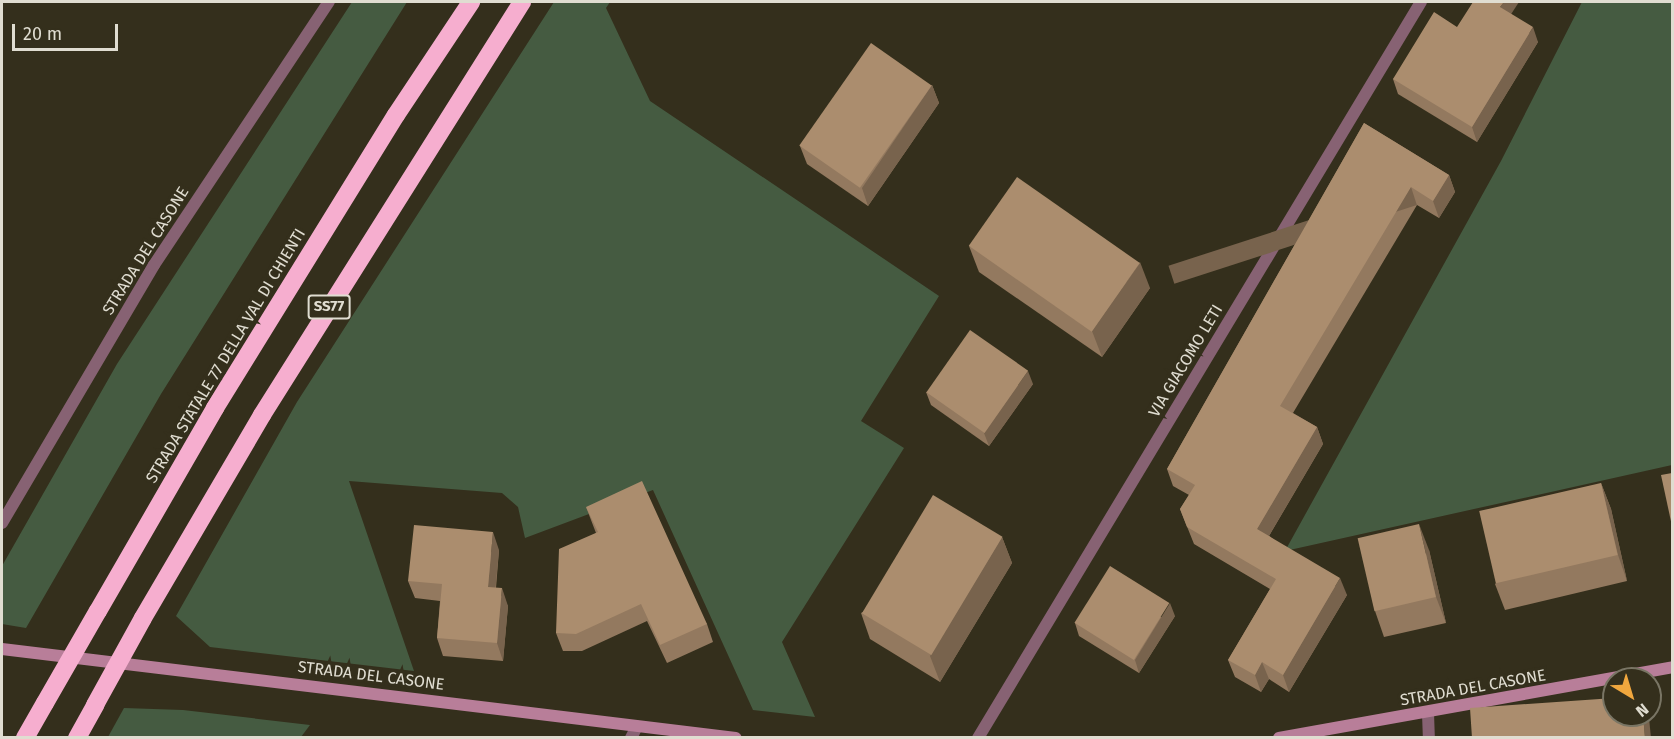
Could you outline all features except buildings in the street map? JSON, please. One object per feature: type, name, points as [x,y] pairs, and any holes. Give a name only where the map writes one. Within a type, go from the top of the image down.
[{"type":"highway","name":"STRADA STATALE 77 DELLA VAL DI CHIENTI","points":[[25,738],[215,408],[396,115],[471,2]]},
{"type":"highway","name":"SS77","points":[[77,738],[143,618],[262,415],[522,2]]},
{"type":"street","name":"STRADA DEL CASONE","points":[[2,524],[154,265],[329,2]]},
{"type":"street","name":"VIA GIACOMO LETI","points":[[978,738],[1421,2]]},
{"type":"street","name":"STRADA DEL CASONE","points":[[2,649],[634,732],[736,738]]},
{"type":"street","name":"STRADA DEL CASONE","points":[[1279,738],[1428,713],[1672,667]]},
{"type":"street","points":[[1428,713],[1429,738]]},
{"type":"green space","points":[[352,2],[407,2],[161,394],[26,628],[2,624],[2,566],[117,364]]},
{"type":"green space","points":[[554,2],[610,2],[606,8],[650,101],[939,296],[861,421],[904,448],[782,642],[815,717],[753,710],[653,490],[525,538],[518,507],[502,493],[349,481],[414,671],[210,647],[176,616],[297,402]]},
{"type":"green space","points":[[1582,2],[1672,2],[1672,465],[1285,551],[1501,161]]},
{"type":"green space","points":[[124,708],[183,710],[310,725],[301,737],[108,737]]}]
